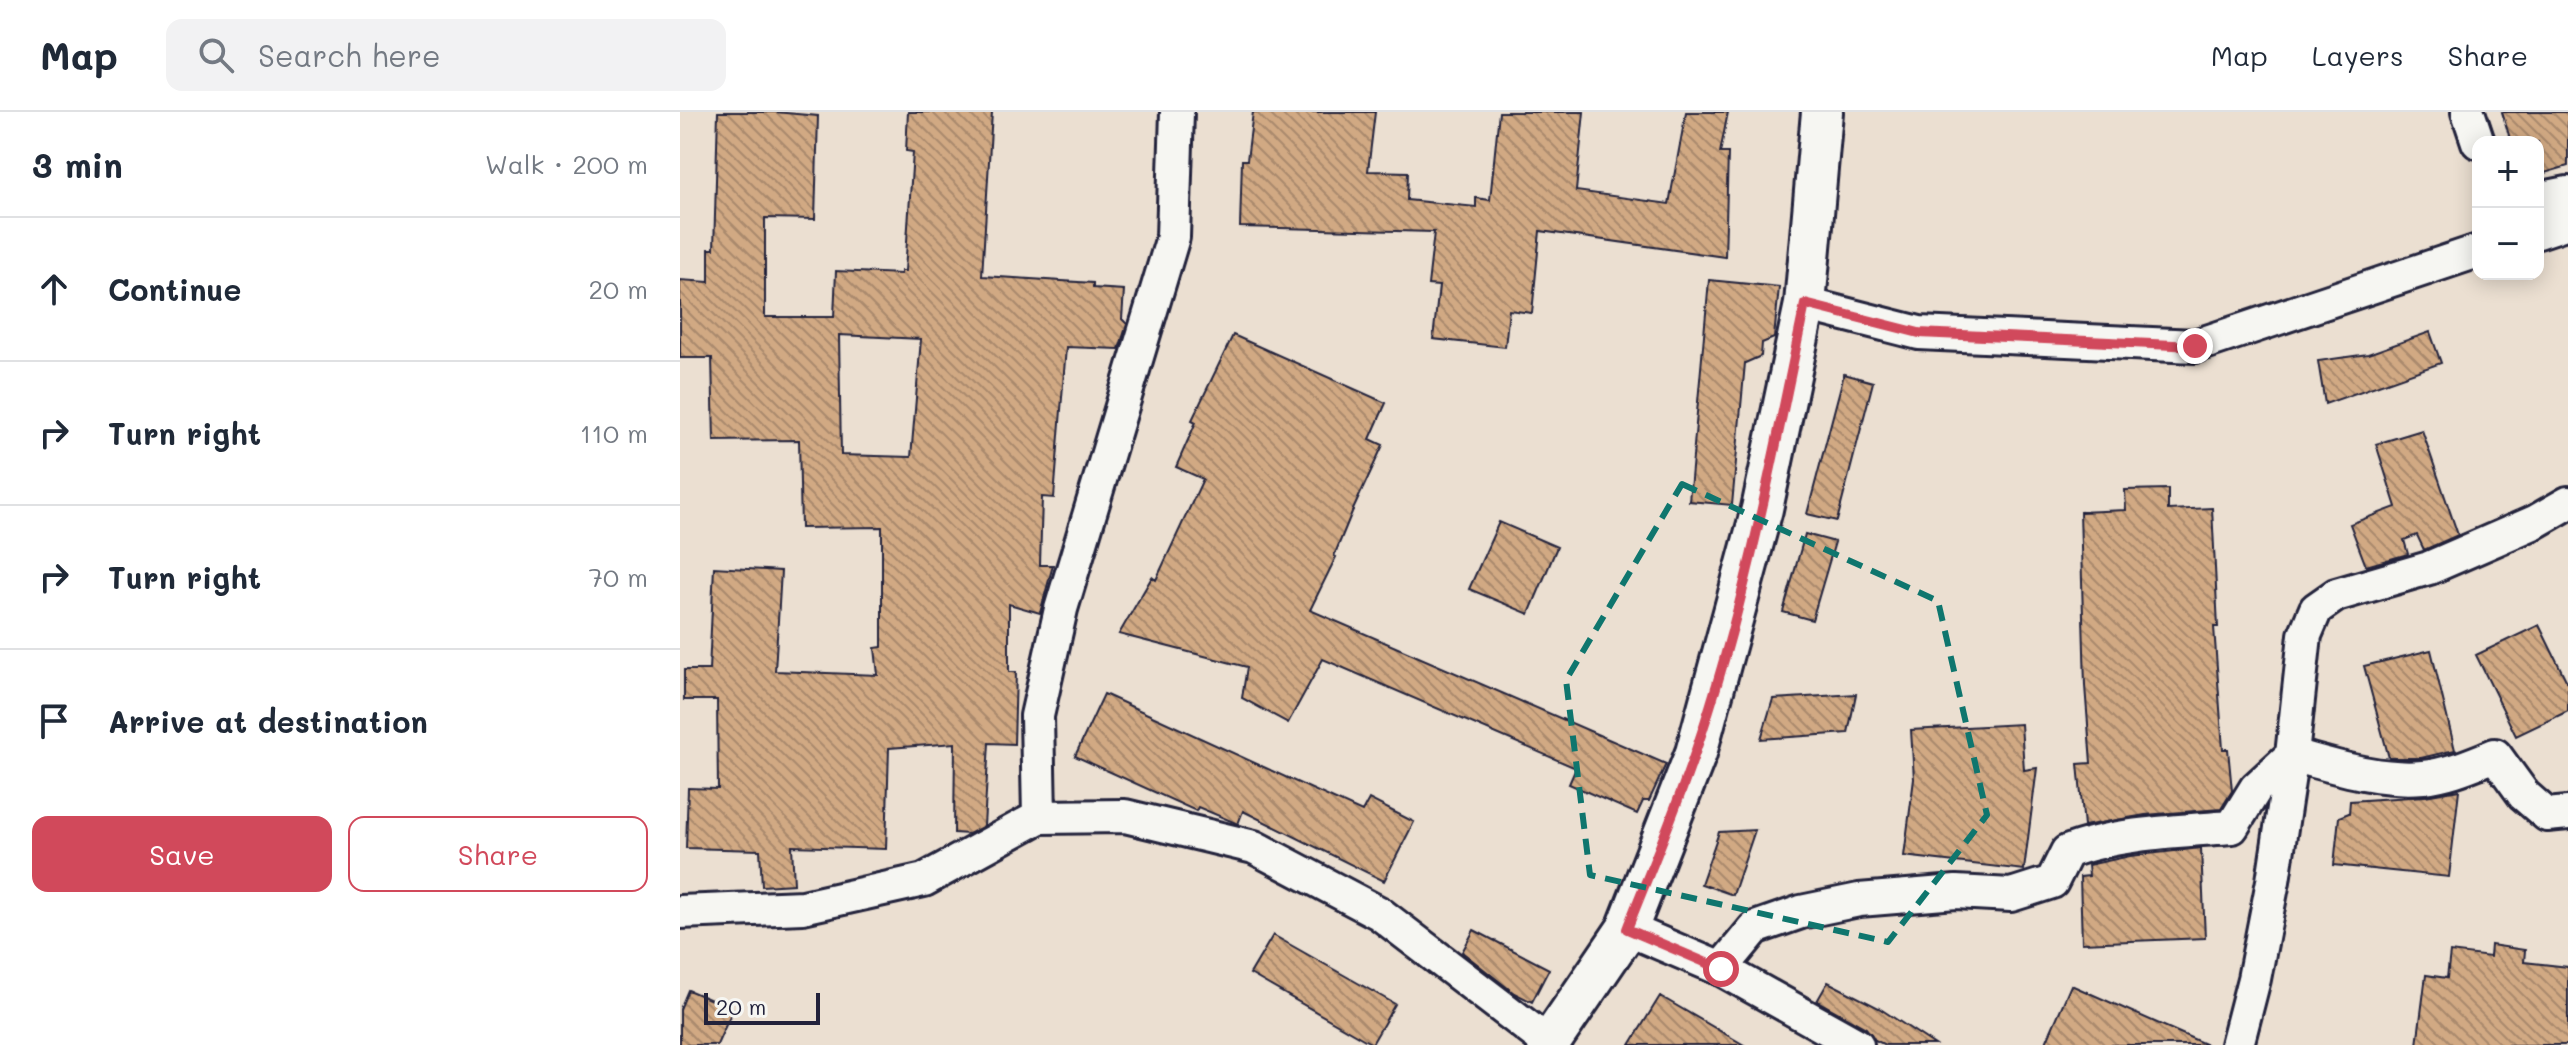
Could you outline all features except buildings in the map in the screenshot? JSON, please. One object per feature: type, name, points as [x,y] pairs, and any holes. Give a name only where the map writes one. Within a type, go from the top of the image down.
[{"type":"street","points":[[1039,817],[1037,716],[1061,609],[1173,237],[1177,112]]},
{"type":"street","points":[[680,912],[803,907],[924,880],[1039,817],[1125,816],[1254,847],[1379,913],[1549,1044],[1627,929],[1696,753],[1762,509],[1805,304],[1822,112]]},
{"type":"street","points":[[2468,112],[2476,136]]},
{"type":"street","points":[[2544,198],[2568,193]]},
{"type":"street","points":[[2544,230],[2568,222]]},
{"type":"street","points":[[1805,304],[1919,333],[2195,346],[2472,253]]},
{"type":"street","points":[[2237,1045],[2254,979],[2270,895],[2292,755],[2305,635],[2316,609],[2336,595],[2429,568],[2535,522],[2568,503]]},
{"type":"street","points":[[1721,969],[1755,928],[1801,912],[1873,899],[1956,892],[2011,895],[2052,882],[2067,852],[2085,845],[2232,827],[2256,788],[2292,755]]},
{"type":"street","points":[[2292,755],[2367,774],[2422,777],[2463,768],[2495,755],[2524,795],[2547,815],[2568,813]]},
{"type":"street","points":[[1627,929],[1721,969],[1857,1045]]},
{"type":"highlighted area","points":[[1682,484],[1938,601],[1987,815],[1888,942],[1590,875],[1566,680]]},
{"type":"route","points":[[1721,969],[1627,929],[1696,753],[1730,634],[1762,509],[1805,304],[1919,333],[2195,346]]}]
